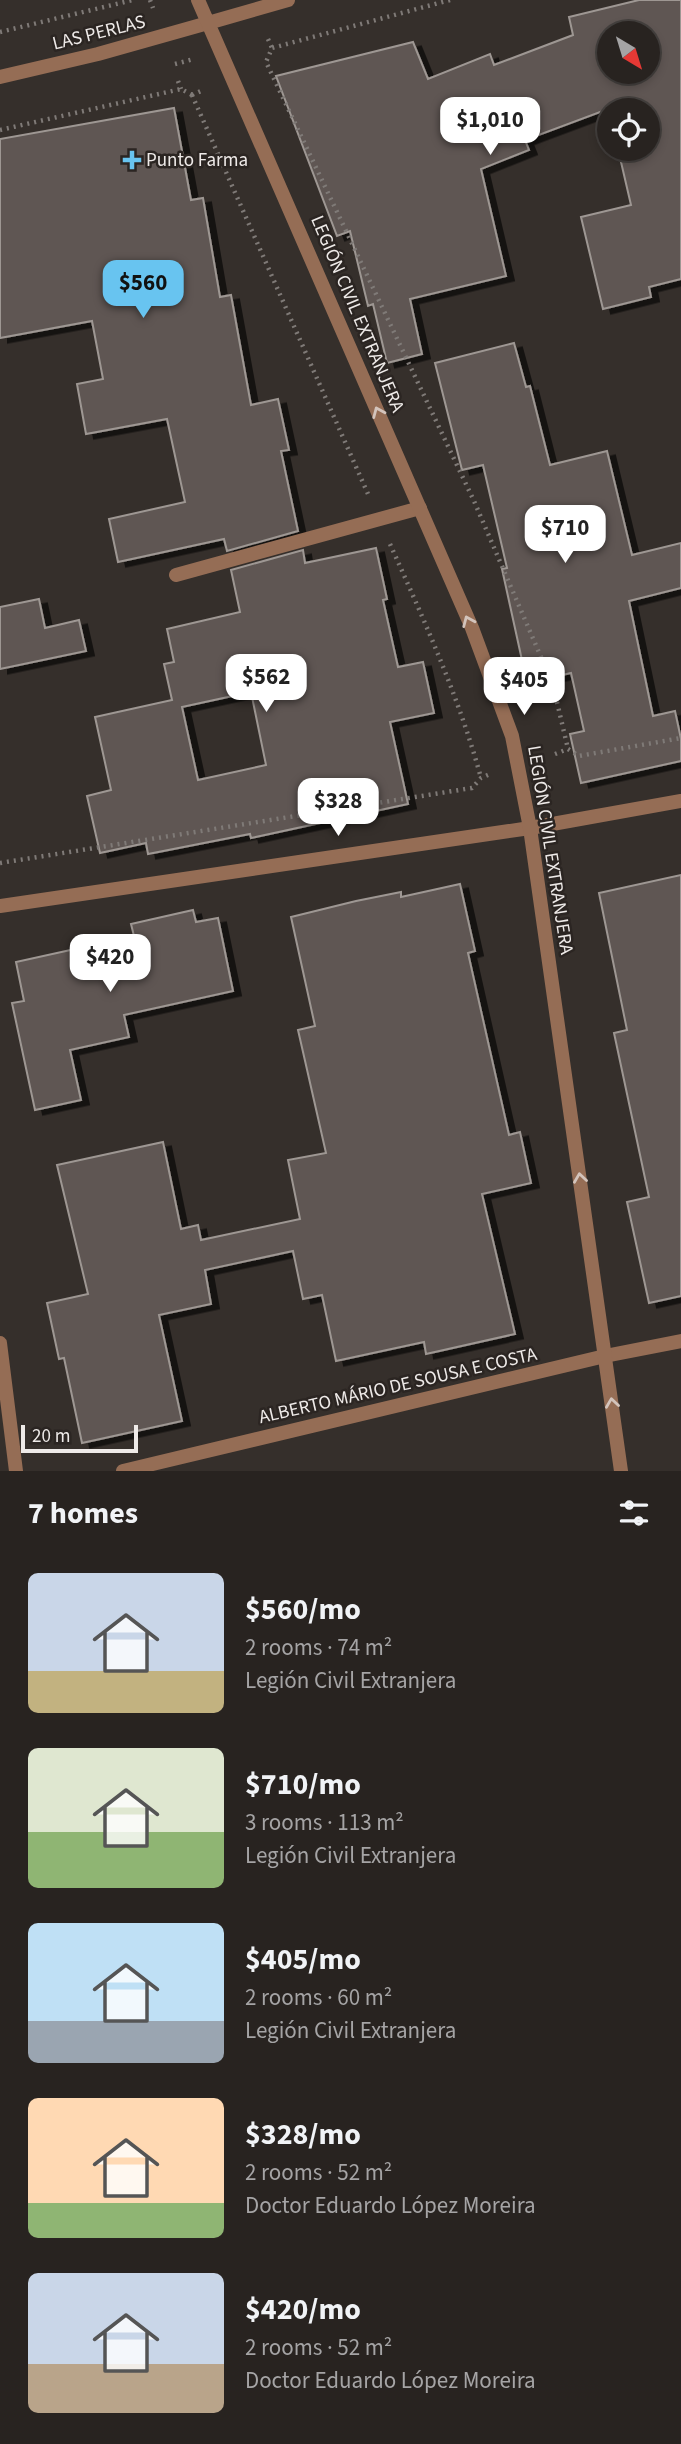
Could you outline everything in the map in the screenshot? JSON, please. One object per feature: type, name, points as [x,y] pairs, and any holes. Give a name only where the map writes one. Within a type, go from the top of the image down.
[{"type":"street","name":"LEGIÓN CIVIL EXTRANJERA","points":[[198,0],[472,628],[512,736],[530,828],[621,1471]]},
{"type":"street","name":"LAS PERLAS","points":[[0,77],[98,54],[288,0]]},
{"type":"street","points":[[176,575],[420,508]]},
{"type":"street","points":[[0,905],[530,828],[681,802]]},
{"type":"street","name":"ALBERTO MÁRIO DE SOUSA E COSTA","points":[[123,1471],[606,1356],[681,1341]]},
{"type":"street","points":[[0,1343],[16,1471]]},
{"type":"path","name":"LAS PERLAS","points":[[0,32],[133,0]]},
{"type":"path","points":[[150,0],[153,8]]},
{"type":"path","points":[[272,48],[450,0]]},
{"type":"path","points":[[259,64],[266,62],[272,48],[268,39]]},
{"type":"path","name":"LEGIÓN CIVIL EXTRANJERA","points":[[266,62],[474,501],[553,685],[568,749]]},
{"type":"path","points":[[178,81],[181,89],[192,95],[373,505]]},
{"type":"path","points":[[0,130],[181,89]]},
{"type":"path","points":[[192,95],[201,91]]},
{"type":"path","points":[[390,543],[430,633],[474,750],[481,778]]},
{"type":"path","points":[[555,754],[568,749],[579,756],[681,738]]},
{"type":"path","points":[[0,863],[472,788],[481,778],[490,774]]},
{"type":"building","points":[[639,0],[681,0],[681,279],[649,287],[651,297],[603,309],[581,217],[631,205],[621,161],[660,161],[660,98],[597,98],[597,113],[525,140],[529,150],[481,169],[506,276],[410,299],[422,354],[387,363],[373,304],[368,306],[350,231],[337,236],[276,76],[413,42],[428,79],[490,54],[494,65],[573,35],[569,17]]},
{"type":"building","points":[[174,108],[191,200],[203,198],[220,297],[231,295],[251,405],[278,399],[289,450],[281,451],[298,531],[227,551],[224,539],[118,562],[109,519],[185,502],[167,419],[86,434],[77,384],[103,379],[92,321],[0,338],[0,139]]},
{"type":"building","points":[[514,343],[526,387],[530,386],[550,465],[607,451],[632,555],[681,543],[681,588],[629,601],[653,716],[675,711],[681,739],[681,761],[581,783],[570,734],[584,731],[571,673],[527,683],[502,569],[507,568],[483,465],[462,470],[435,363]]},
{"type":"building","points":[[376,548],[387,599],[383,600],[398,667],[423,662],[434,713],[390,722],[408,804],[251,838],[250,834],[148,854],[146,843],[100,853],[87,796],[111,790],[95,717],[172,700],[164,664],[174,662],[167,629],[240,612],[231,570],[303,550],[305,563]],"holes":[[[251,692],[266,765],[198,780],[182,707]]]},
{"type":"building","points":[[39,599],[45,628],[79,620],[86,651],[0,669],[0,607]]},
{"type":"building","points":[[681,875],[681,1296],[649,1303],[627,1202],[649,1197],[614,1033],[627,1030],[599,893]]},
{"type":"building","points":[[460,884],[475,951],[468,953],[509,1135],[520,1132],[531,1183],[482,1194],[515,1334],[426,1354],[424,1342],[336,1361],[322,1295],[303,1299],[293,1251],[205,1270],[211,1304],[159,1315],[182,1421],[82,1443],[64,1358],[59,1359],[47,1303],[88,1294],[57,1165],[163,1142],[181,1229],[198,1225],[201,1240],[300,1219],[288,1160],[326,1153],[298,1030],[315,1026],[291,917],[401,892],[401,897]]},
{"type":"building","points":[[193,910],[196,922],[218,918],[233,991],[124,1015],[129,1037],[70,1050],[81,1100],[35,1110],[12,1003],[24,1001],[16,962],[134,936],[131,924]]},
{"type":"place","name":"Punto Farma","points":[[132,160]]}]
